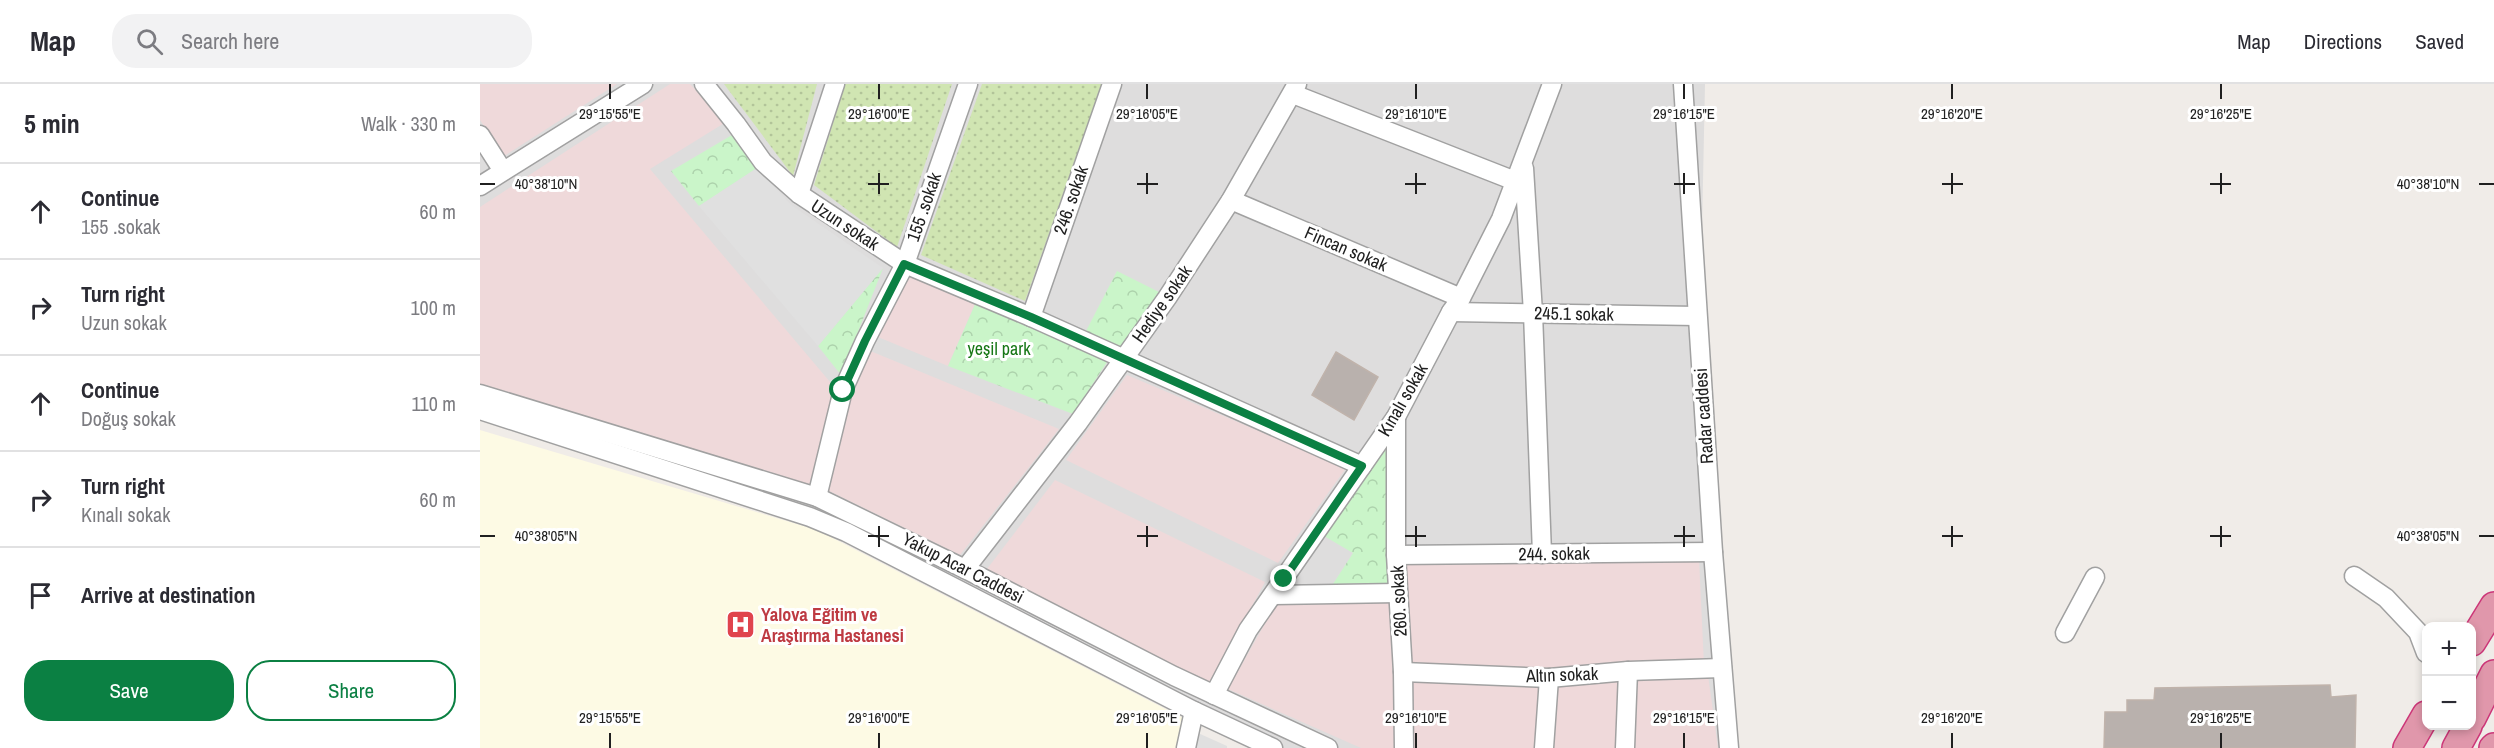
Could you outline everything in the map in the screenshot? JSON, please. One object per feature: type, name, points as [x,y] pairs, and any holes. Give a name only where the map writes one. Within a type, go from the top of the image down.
[{"type":"highway","points":[[2476,635],[2494,606]]},
{"type":"highway","points":[[2476,710],[2494,674]]},
{"type":"highway","points":[[2407,748],[2422,723]]},
{"type":"highway","points":[[2456,748],[2466,730]]},
{"type":"street","points":[[480,186],[643,84]]},
{"type":"street","name":"Uzun sokak","points":[[704,84],[736,124],[762,162],[799,194],[904,264],[1031,317],[1362,466]]},
{"type":"street","points":[[799,194],[835,84]]},
{"type":"street","name":"155 .sokak","points":[[817,497],[843,390],[904,264],[968,84]]},
{"type":"street","name":"246. sokak","points":[[1031,317],[1112,84]]},
{"type":"street","name":"Kınalı sokak","points":[[1214,695],[1248,630],[1396,417],[1501,219],[1551,84]]},
{"type":"street","name":"Radar caddesi","points":[[1683,84],[1713,552],[1729,748]]},
{"type":"street","points":[[1295,89],[1515,181]]},
{"type":"street","name":"Hediye sokak","points":[[965,569],[1078,423],[1124,359],[1231,200],[1295,89]]},
{"type":"street","points":[[480,135],[503,171]]},
{"type":"street","points":[[1523,160],[1533,314],[1542,554]]},
{"type":"street","name":"Fincan sokak","points":[[1231,200],[1456,305]]},
{"type":"street","name":"245.1 sokak","points":[[1456,305],[1533,314],[1697,316]]},
{"type":"street","name":"Yakup Acar Caddesi","points":[[480,394],[817,497],[1214,695],[1328,748]]},
{"type":"street","name":"Yakup Acar Caddesi","points":[[480,410],[810,517],[846,532],[1194,711],[1273,748]]},
{"type":"street","name":"260. sokak","points":[[1396,417],[1396,555],[1403,672],[1404,748]]},
{"type":"street","name":"244. sokak","points":[[1396,555],[1713,552]]},
{"type":"street","points":[[2354,576],[2386,598],[2418,632],[2422,641]]},
{"type":"street","points":[[2065,633],[2096,577]]},
{"type":"street","points":[[1274,595],[1398,593]]},
{"type":"street","name":"Altın sokak","points":[[1403,672],[1550,678],[1628,671],[1722,668]]},
{"type":"street","points":[[1625,748],[1628,671]]},
{"type":"street","points":[[1544,748],[1550,678]]},
{"type":"street","points":[[1186,748],[1194,711]]},
{"type":"shaded area","points":[[480,84],[1705,84],[1701,279],[1737,748],[1283,748],[1000,608],[835,518],[480,361]]},
{"type":"shaded area","points":[[480,84],[617,84],[504,156],[480,120]]},
{"type":"shaded area","points":[[670,84],[690,84],[726,122],[650,169],[836,389],[814,490],[480,386],[480,207]]},
{"type":"shaded area","points":[[757,168],[791,205],[883,268],[818,346],[699,206]]},
{"type":"shaded area","points":[[906,275],[976,302],[948,366],[878,337]]},
{"type":"shaded area","points":[[868,350],[1059,429],[960,555],[827,490],[850,393]]},
{"type":"shaded area","points":[[1127,375],[1346,468],[1278,563],[1066,460]]},
{"type":"shaded area","name":"Yalova Eğitim ve Araştırma Hastanesi","points":[[480,430],[817,530],[1185,719],[1180,748],[480,748]]},
{"type":"shaded area","points":[[1055,480],[1265,582],[1210,684],[987,569]]},
{"type":"shaded area","points":[[1699,559],[1704,665],[1544,672],[1409,667],[1405,563]]},
{"type":"shaded area","points":[[1390,600],[1396,748],[1361,748],[1228,689],[1277,602]]},
{"type":"shaded area","points":[[1708,675],[1718,748],[1633,748],[1637,680]]},
{"type":"shaded area","points":[[1410,679],[1543,684],[1537,748],[1412,748]]},
{"type":"shaded area","points":[[1620,679],[1619,748],[1549,748],[1554,684]]},
{"type":"shaded area","points":[[1198,733],[1227,746],[1227,748],[1195,748]]},
{"type":"green space","points":[[724,84],[817,84],[793,176]]},
{"type":"green space","points":[[845,84],[952,84],[897,247],[814,185]]},
{"type":"green space","points":[[982,84],[1102,84],[1025,301],[921,255]]},
{"type":"green space","points":[[732,135],[757,168],[699,206],[671,171]]},
{"type":"green space","points":[[883,268],[841,375],[818,346]]},
{"type":"green space","points":[[1117,271],[1159,292],[1120,349],[1085,333]]},
{"type":"green space","name":"yeşil park","points":[[976,302],[1109,359],[1073,414],[948,366]]},
{"type":"green space","points":[[1386,445],[1389,583],[1333,584],[1353,553],[1324,536]]},
{"type":"building","points":[[1336,352],[1378,377],[1354,420],[1312,395]]},
{"type":"building","points":[[2330,685],[2331,697],[2356,695],[2355,748],[2104,748],[2105,712],[2127,712],[2127,700],[2154,700],[2155,688]]},
{"type":"place","name":"Yalova Eğitim ve Araştırma Hastanesi","points":[[740,625]]},
{"type":"route","points":[[843,390],[904,264],[1031,317],[1362,466],[1284,579]]}]
